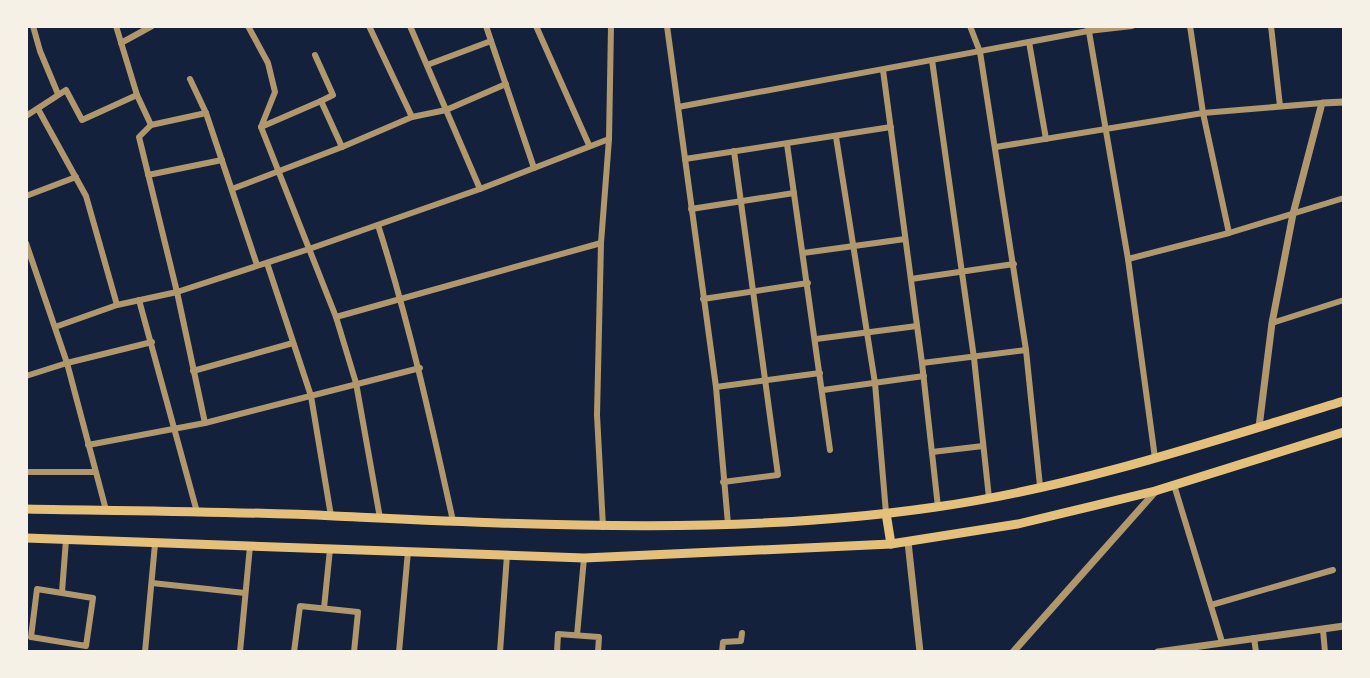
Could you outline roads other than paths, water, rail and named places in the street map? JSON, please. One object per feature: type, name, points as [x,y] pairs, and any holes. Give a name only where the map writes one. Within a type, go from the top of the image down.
[{"type":"main road","points":[[26,509],[331,516],[603,527],[728,524],[886,513],[989,498],[1155,458],[1344,401]]},
{"type":"main road","points":[[26,538],[584,558],[891,544],[1018,524],[1155,491],[1344,432]]},
{"type":"main road","points":[[886,513],[891,544]]},
{"type":"street","points":[[33,26],[58,94]]},
{"type":"street","points":[[116,26],[137,95],[151,125]]},
{"type":"street","points":[[248,26],[268,63],[275,92],[261,127],[336,317],[356,383],[380,518]]},
{"type":"street","points":[[381,26],[370,28],[412,117]]},
{"type":"street","points":[[410,26],[480,189]]},
{"type":"street","points":[[486,26],[534,168]]},
{"type":"street","points":[[536,26],[589,145]]},
{"type":"street","points":[[603,527],[597,415],[611,26]]},
{"type":"street","points":[[667,26],[716,387],[728,524]]},
{"type":"street","points":[[970,26],[980,52],[1014,264],[1040,486]]},
{"type":"street","points":[[678,107],[980,52],[1088,28],[1132,26]]},
{"type":"street","points":[[1190,26],[1203,113],[1229,233]]},
{"type":"street","points":[[1271,26],[1280,106]]},
{"type":"street","points":[[121,43],[148,27]]},
{"type":"street","points":[[1088,28],[1128,259],[1155,458]]},
{"type":"street","points":[[427,65],[491,41]]},
{"type":"street","points":[[1029,42],[1046,139]]},
{"type":"street","points":[[261,127],[333,95],[315,55]]},
{"type":"street","points":[[932,60],[974,358],[989,498]]},
{"type":"street","points":[[883,70],[924,376],[938,507]]},
{"type":"street","points":[[190,79],[206,113],[257,265]]},
{"type":"street","points":[[232,189],[412,117],[446,110],[506,84]]},
{"type":"street","points":[[26,116],[66,90],[82,120],[137,95]]},
{"type":"street","points":[[321,101],[342,147]]},
{"type":"street","points":[[996,147],[1203,113],[1344,102]]},
{"type":"street","points":[[1259,427],[1272,323],[1293,214],[1322,103]]},
{"type":"street","points":[[38,109],[86,196],[117,305]]},
{"type":"street","points":[[205,423],[139,137],[151,125],[206,113]]},
{"type":"street","points":[[685,159],[891,127]]},
{"type":"street","points":[[836,137],[875,383],[886,513]]},
{"type":"street","points":[[55,327],[117,305],[177,292],[309,249],[480,189],[609,139]]},
{"type":"street","points":[[787,144],[830,450]]},
{"type":"street","points":[[723,482],[778,475],[734,151]]},
{"type":"street","points":[[148,175],[222,160]]},
{"type":"street","points":[[26,196],[76,177]]},
{"type":"street","points":[[691,209],[794,193]]},
{"type":"street","points":[[1128,259],[1229,233],[1344,198]]},
{"type":"street","points":[[378,225],[420,368],[453,521]]},
{"type":"street","points":[[803,253],[905,239]]},
{"type":"street","points":[[26,243],[67,363],[106,510]]},
{"type":"street","points":[[336,317],[601,243]]},
{"type":"street","points":[[267,263],[311,396],[331,516]]},
{"type":"street","points":[[911,279],[1014,264]]},
{"type":"street","points":[[703,299],[808,283]]},
{"type":"street","points":[[139,300],[197,512]]},
{"type":"street","points":[[1272,323],[1344,300]]},
{"type":"street","points":[[816,339],[917,326]]},
{"type":"street","points":[[26,376],[152,342]]},
{"type":"street","points":[[193,371],[293,343]]},
{"type":"street","points":[[922,363],[1026,350]]},
{"type":"street","points":[[88,445],[205,423],[420,368]]},
{"type":"street","points":[[716,387],[820,373]]},
{"type":"street","points":[[823,390],[924,376]]},
{"type":"street","points":[[932,452],[983,446]]},
{"type":"street","points":[[26,472],[95,472]]},
{"type":"street","points":[[1174,485],[1222,642]]},
{"type":"street","points":[[1013,652],[1155,491]]},
{"type":"street","points":[[62,592],[66,540]]},
{"type":"street","points":[[908,542],[920,652]]},
{"type":"street","points":[[145,652],[155,544]]},
{"type":"street","points":[[240,652],[250,546]]},
{"type":"street","points":[[324,608],[330,549]]},
{"type":"street","points":[[399,652],[408,551]]},
{"type":"street","points":[[500,652],[507,555]]},
{"type":"street","points":[[577,635],[584,558]]},
{"type":"street","points":[[1211,605],[1333,570]]},
{"type":"street","points":[[152,583],[245,593]]},
{"type":"street","points":[[37,589],[62,592],[93,598],[86,646],[31,637],[37,589]]},
{"type":"street","points":[[294,652],[300,606],[358,612],[354,652]]},
{"type":"street","points":[[1158,652],[1344,626]]},
{"type":"street","points":[[1323,630],[1325,652]]},
{"type":"street","points":[[722,652],[723,642],[741,641],[742,633]]},
{"type":"street","points":[[557,652],[558,634],[599,637],[598,652]]},
{"type":"street","points":[[1254,638],[1256,652]]},
{"type":"street","points":[[60,643],[60,652]]}]
